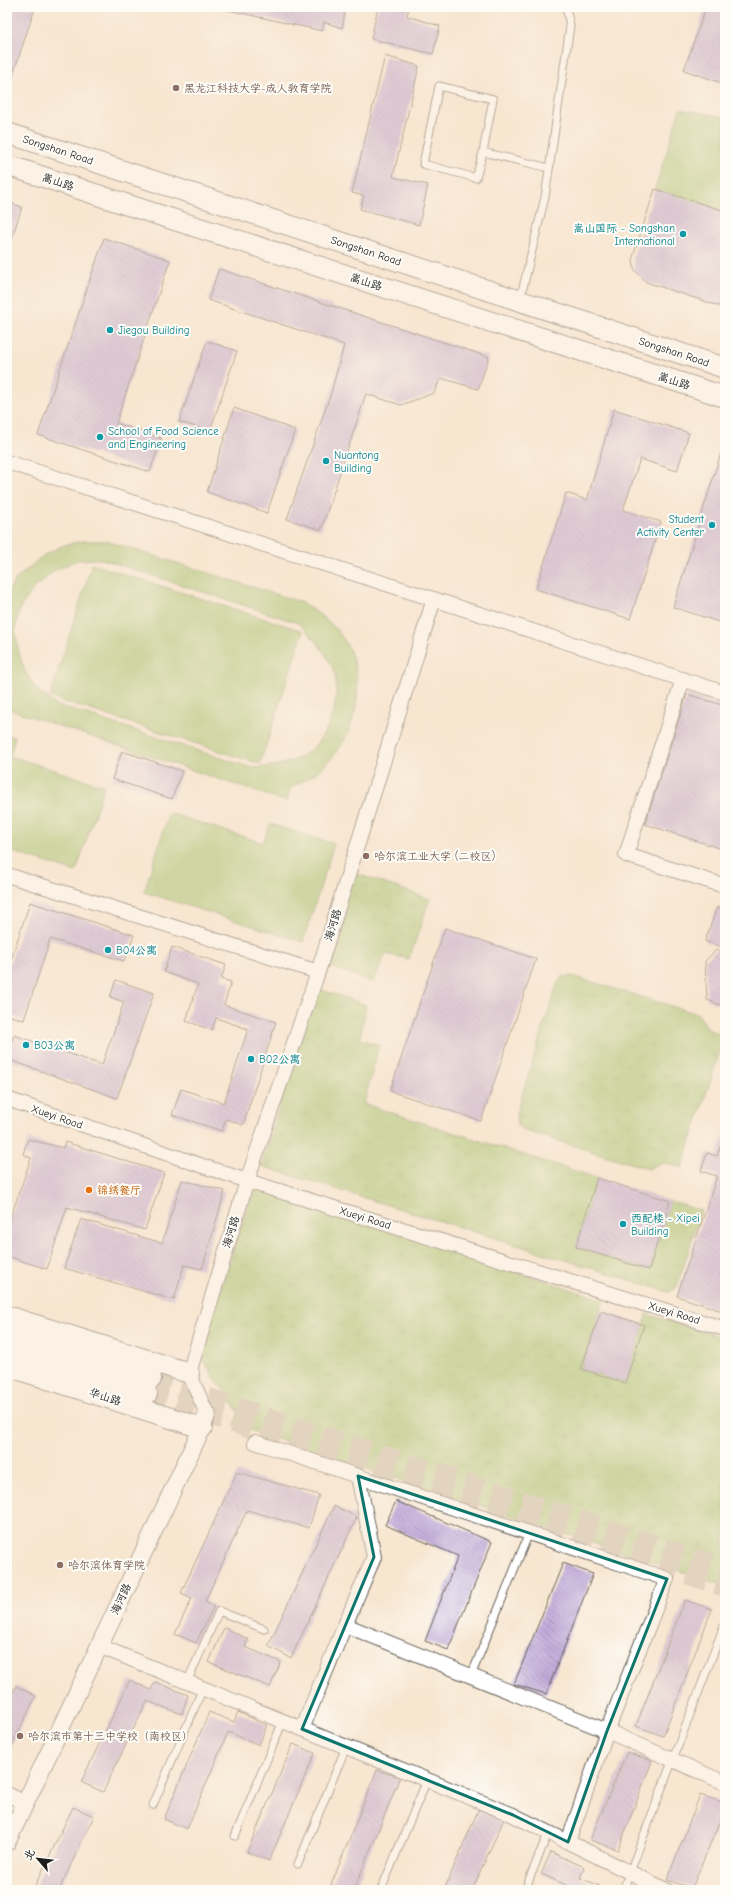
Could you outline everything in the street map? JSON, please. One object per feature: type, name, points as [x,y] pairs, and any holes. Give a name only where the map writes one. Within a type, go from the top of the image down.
[{"type":"main road","name":"Songshan Road","points":[[7,133],[725,368]]},
{"type":"main road","name":"嵩山路","points":[[7,164],[128,205],[725,398]]},
{"type":"main road","points":[[7,1316],[189,1373]]},
{"type":"main road","points":[[7,1336],[149,1386],[7,1350]]},
{"type":"main road","name":"华山路","points":[[7,1366],[205,1421]]},
{"type":"street","points":[[7,462],[725,693]]},
{"type":"street","name":"海河路","points":[[189,1373],[247,1181],[318,972],[434,599]]},
{"type":"street","points":[[683,679],[626,855],[725,886]]},
{"type":"street","points":[[7,875],[318,972]]},
{"type":"street","name":"Xueyi Road","points":[[7,1099],[247,1181],[725,1329]]},
{"type":"street","points":[[189,1373],[205,1421]]},
{"type":"street","name":"海河路","points":[[7,1842],[205,1421]]},
{"type":"street","points":[[256,1442],[667,1579],[607,1731],[568,1842]]},
{"type":"street","points":[[302,1729],[374,1557],[358,1476]]},
{"type":"street","points":[[345,1625],[607,1731],[725,1783]]},
{"type":"street","points":[[99,1646],[512,1815],[666,1890]]},
{"type":"street","points":[[7,1794],[25,1803]]},
{"type":"lane","points":[[520,302],[545,197],[570,26],[566,7]]},
{"type":"lane","points":[[439,86],[493,99],[483,152],[476,178],[423,164],[439,86]]},
{"type":"lane","points":[[483,152],[549,168]]},
{"type":"lane","points":[[471,1676],[529,1533]]},
{"type":"lane","points":[[187,1682],[219,1611],[264,1629]]},
{"type":"lane","points":[[623,1890],[725,1623]]},
{"type":"lane","points":[[153,1805],[203,1688]]},
{"type":"lane","points":[[235,1836],[283,1721]]},
{"type":"lane","points":[[298,1864],[346,1747]]},
{"type":"lane","points":[[381,1890],[427,1780]]},
{"type":"lane","points":[[525,1890],[548,1833]]},
{"type":"highlighted area","points":[[358,1476],[667,1579],[607,1731],[568,1842],[513,1815],[302,1729],[374,1557]]},
{"type":"green space","points":[[680,109],[725,117],[725,224],[655,189]]},
{"type":"green space","points":[[81,541],[107,541],[303,603],[327,620],[345,641],[352,656],[356,673],[356,707],[344,740],[335,754],[318,771],[292,787],[289,792],[287,802],[8,709],[14,691],[7,680],[7,594],[16,579],[44,555],[62,546]],"holes":[[[102,559],[298,623],[320,647],[333,668],[336,687],[333,713],[322,736],[305,754],[284,764],[252,768],[56,705],[35,688],[25,671],[19,654],[15,630],[20,608],[33,589],[54,571],[77,560]]]},
{"type":"green space","points":[[92,564],[303,631],[260,764],[50,697]]},
{"type":"green space","points":[[7,735],[15,737],[10,756],[104,786],[76,872],[7,850]]},
{"type":"green space","points":[[169,813],[263,843],[270,824],[334,844],[303,942],[144,892]]},
{"type":"green space","points":[[354,873],[430,899],[409,959],[386,954],[373,982],[325,965]]},
{"type":"green space","points":[[572,976],[698,1014],[709,1030],[725,1036],[682,1168],[661,1163],[649,1169],[526,1131],[517,1125],[516,1114],[557,984],[562,977]]},
{"type":"green space","points":[[316,988],[366,1005],[360,1039],[379,1045],[364,1104],[597,1178],[576,1247],[649,1270],[670,1201],[701,1211],[677,1287],[669,1292],[261,1166]]},
{"type":"green space","points":[[254,1187],[604,1300],[581,1369],[625,1383],[644,1325],[646,1314],[725,1338],[725,1586],[234,1425],[239,1413],[199,1355]]},
{"type":"building","points":[[7,7],[35,8],[10,83],[7,82]]},
{"type":"building","points":[[346,7],[342,28],[324,22],[322,31],[219,8]]},
{"type":"building","points":[[378,7],[409,7],[407,16],[440,26],[433,54],[371,39]]},
{"type":"building","points":[[706,7],[725,7],[725,84],[684,70]]},
{"type":"building","points":[[385,56],[419,66],[393,177],[428,185],[419,225],[360,209],[364,196],[352,193]]},
{"type":"building","name":"嵩山国际 - Songshan International","points":[[655,189],[725,211],[725,308],[646,282],[634,269],[633,257]]},
{"type":"building","points":[[7,202],[22,207],[7,253]]},
{"type":"building","name":"Jiegou Building","points":[[104,238],[170,260],[116,423],[161,438],[150,472],[38,435]]},
{"type":"building","points":[[219,269],[489,357],[478,389],[441,378],[434,393],[401,405],[366,394],[321,530],[287,519],[331,393],[344,345],[208,300]]},
{"type":"building","points":[[207,341],[237,351],[210,431],[179,422]]},
{"type":"building","points":[[234,408],[295,430],[267,513],[207,492]]},
{"type":"building","points":[[614,409],[689,433],[677,471],[640,459],[623,510],[661,522],[630,619],[536,589],[566,493],[587,500]]},
{"type":"building","name":"Student Activity Center","points":[[724,443],[725,444],[725,624],[673,607]]},
{"type":"building","points":[[687,694],[725,706],[725,850],[645,824]]},
{"type":"building","points":[[122,751],[182,771],[172,799],[112,779]]},
{"type":"building","name":"B04公寓","points":[[30,902],[134,935],[124,961],[50,939],[24,1020],[7,1015],[7,972]]},
{"type":"building","points":[[717,907],[725,910],[725,948],[705,941]]},
{"type":"building","points":[[445,928],[536,959],[481,1121],[390,1091]]},
{"type":"building","name":"B02公寓","points":[[172,947],[226,965],[221,979],[231,982],[224,1005],[276,1022],[243,1125],[226,1119],[222,1131],[172,1115],[181,1089],[224,1103],[248,1029],[216,1018],[212,1030],[186,1021],[198,984],[164,972]]},
{"type":"building","points":[[716,950],[725,953],[724,1006],[707,1000],[705,961]]},
{"type":"building","name":"B03公寓","points":[[116,980],[154,993],[117,1098],[7,1059],[7,1054],[14,1035],[102,1065],[124,1002],[110,997]]},
{"type":"building","points":[[725,1133],[725,1261],[720,1276],[725,1278],[725,1312],[677,1296],[717,1176],[701,1171],[707,1153],[717,1156]]},
{"type":"building","name":"锦绣餐厅","points":[[28,1139],[63,1148],[65,1142],[164,1173],[145,1230],[67,1207],[47,1269],[7,1256],[7,1228],[31,1158],[23,1154]]},
{"type":"building","name":"西配楼 - Xipei Building","points":[[597,1178],[670,1201],[649,1270],[576,1247]]},
{"type":"building","points":[[182,1180],[225,1191],[202,1269],[184,1265],[174,1300],[64,1268],[81,1219],[162,1243]]},
{"type":"building","points":[[601,1311],[644,1325],[625,1383],[581,1369]]},
{"type":"building","points":[[237,1472],[319,1495],[309,1528],[247,1510],[205,1601],[214,1606],[196,1643],[175,1634],[192,1598],[181,1593]]},
{"type":"building","points":[[396,1501],[492,1542],[448,1650],[425,1641],[458,1556],[385,1525]]},
{"type":"building","points":[[334,1506],[357,1517],[291,1658],[268,1646]]},
{"type":"building","points":[[563,1563],[593,1574],[546,1694],[514,1684]]},
{"type":"building","points":[[685,1600],[712,1609],[663,1736],[636,1726]]},
{"type":"building","points":[[224,1628],[248,1639],[245,1647],[281,1662],[270,1687],[209,1662]]},
{"type":"building","points":[[130,1680],[151,1690],[155,1682],[188,1695],[182,1714],[147,1701],[103,1792],[81,1782]]},
{"type":"building","name":"哈尔滨市第十三中学校（南校区）","points":[[16,1686],[36,1696],[7,1755],[7,1705]]},
{"type":"building","points":[[209,1712],[234,1722],[238,1712],[267,1725],[259,1745],[228,1732],[187,1829],[164,1819]]},
{"type":"building","points":[[293,1744],[315,1753],[269,1861],[247,1852]]},
{"type":"building","points":[[627,1752],[652,1761],[618,1850],[590,1840]]},
{"type":"building","points":[[377,1770],[400,1777],[354,1890],[344,1890],[331,1885]]},
{"type":"building","points":[[700,1795],[725,1803],[725,1808],[692,1888],[667,1880]]},
{"type":"building","points":[[73,1807],[94,1816],[59,1890],[33,1890]]},
{"type":"building","points":[[479,1808],[504,1819],[472,1890],[444,1890]]},
{"type":"building","points":[[551,1852],[584,1867],[580,1878],[600,1886],[598,1890],[572,1890],[573,1888],[541,1874]]},
{"type":"tunnel","points":[[151,1379],[725,1568]]},
{"type":"tunnel","points":[[147,1394],[725,1587]]},
{"type":"place","name":"黑龙江科技大学-成人教育学院","points":[[176,88]]},
{"type":"place","name":"嵩山国际 - Songshan International","points":[[683,234]]},
{"type":"place","name":"Jiegou Building","points":[[110,330]]},
{"type":"place","name":"School of Food Science and Engineering","points":[[100,437]]},
{"type":"place","name":"Nuantong Building","points":[[326,461]]},
{"type":"place","name":"Student Activity Center","points":[[712,525]]},
{"type":"place","name":"哈尔滨工业大学 (二校区)","points":[[366,856]]},
{"type":"place","name":"B04公寓","points":[[108,950]]},
{"type":"place","name":"B03公寓","points":[[26,1045]]},
{"type":"place","name":"B02公寓","points":[[251,1059]]},
{"type":"place","name":"锦绣餐厅","points":[[89,1190]]},
{"type":"place","name":"西配楼 - Xipei Building","points":[[623,1224]]},
{"type":"place","name":"哈尔滨体育学院","points":[[60,1565]]},
{"type":"place","name":"哈尔滨市第十三中学校（南校区）","points":[[20,1736]]}]
